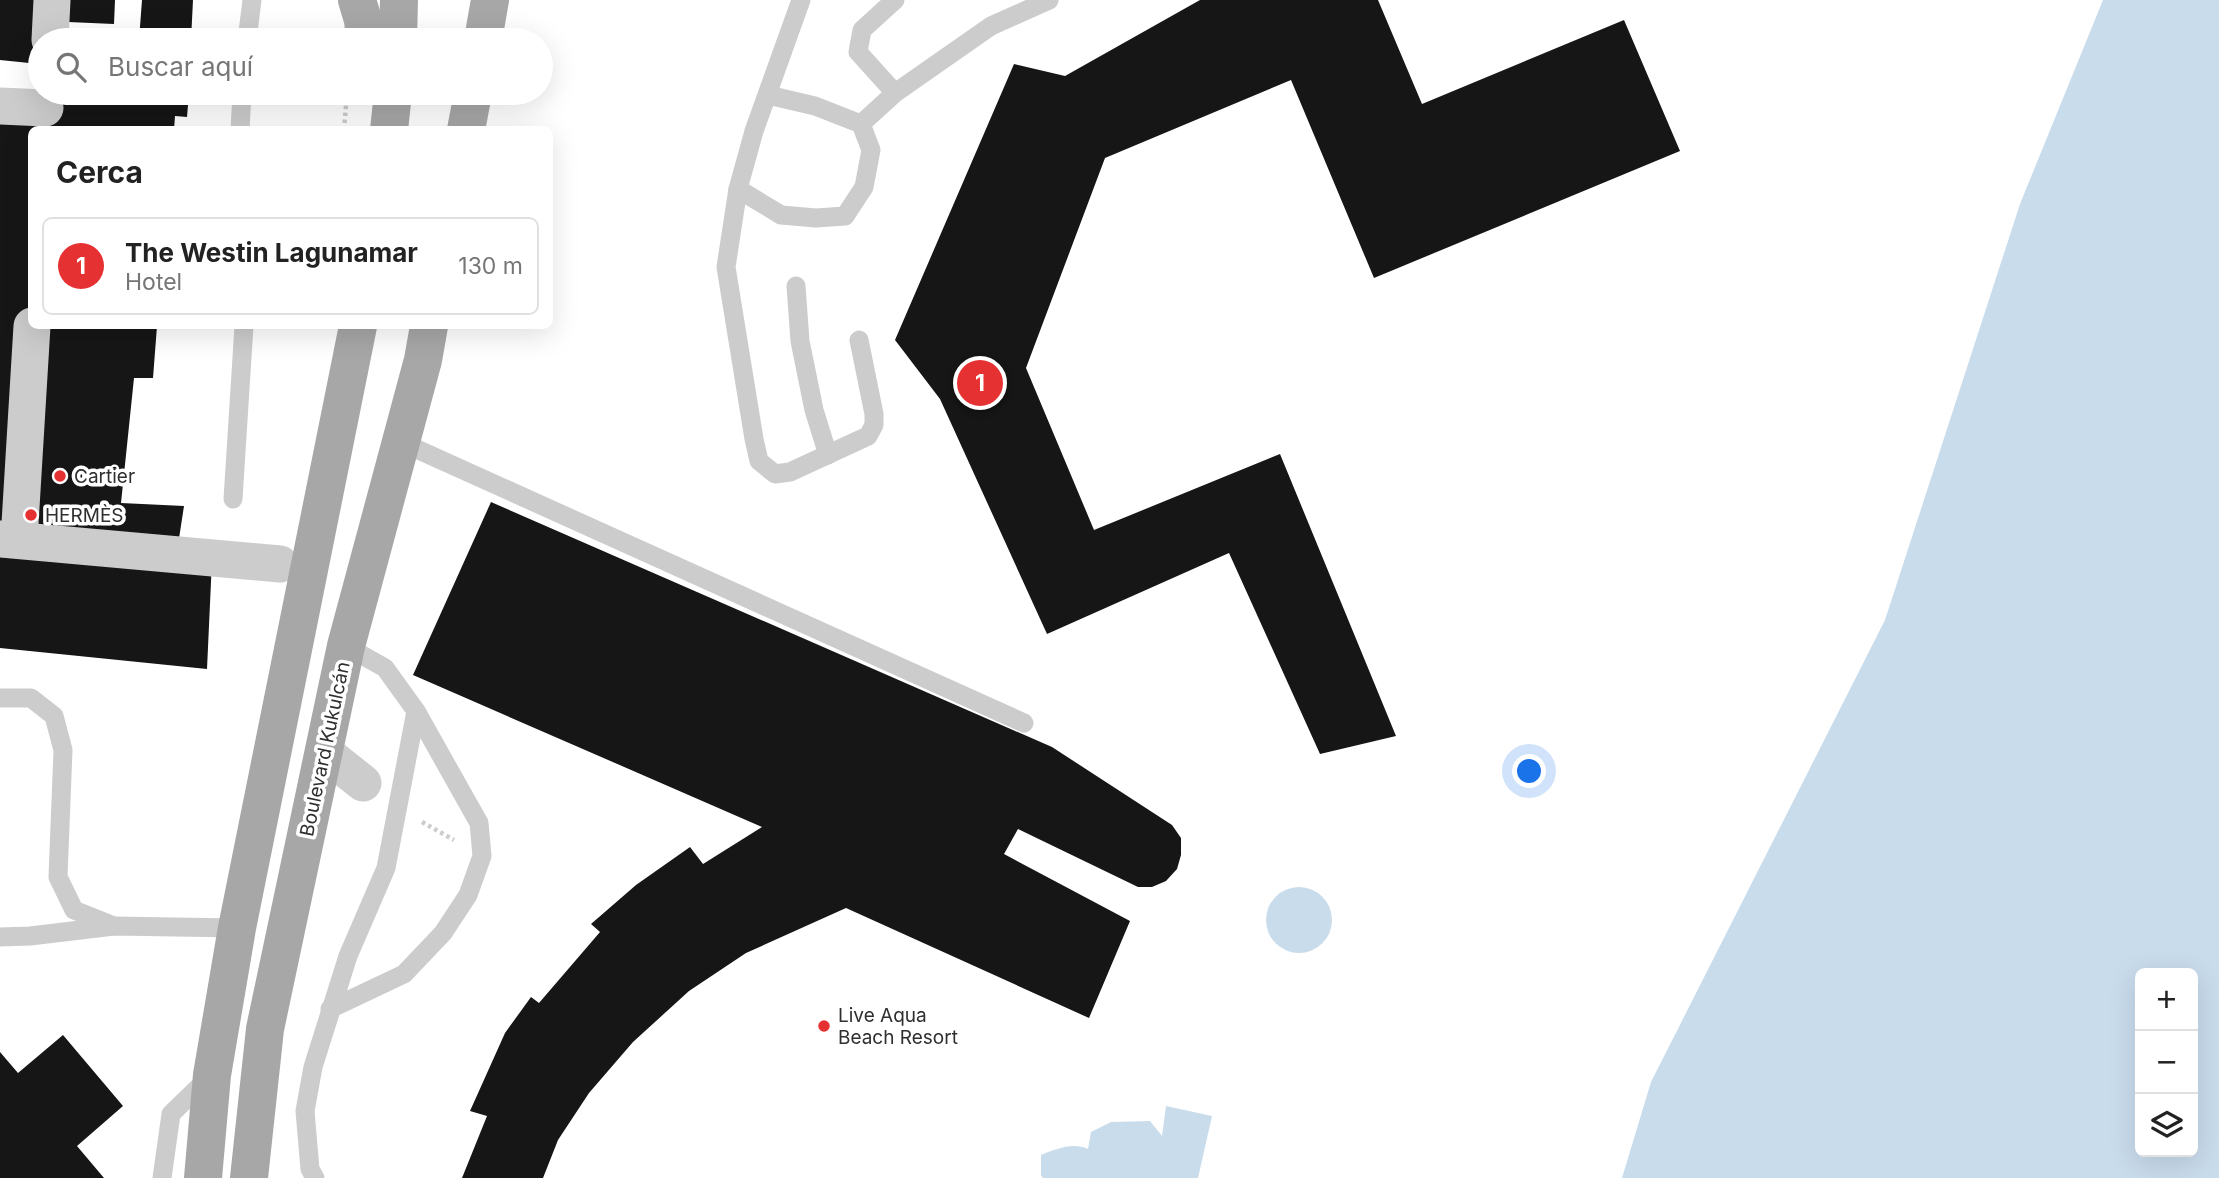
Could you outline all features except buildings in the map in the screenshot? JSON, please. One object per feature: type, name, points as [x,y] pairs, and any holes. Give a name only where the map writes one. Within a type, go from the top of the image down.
[{"type":"main road","points":[[357,0],[364,28]]},
{"type":"main road","points":[[398,28],[399,0]]},
{"type":"main road","points":[[485,28],[490,0]]},
{"type":"main road","points":[[370,105],[373,126]]},
{"type":"main road","points":[[389,126],[392,105]]},
{"type":"main road","points":[[467,126],[471,105]]},
{"type":"main road","points":[[203,1178],[212,1075],[237,928],[357,329]]},
{"type":"main road","name":"Boulevard Kukulcán","points":[[249,1178],[265,1029],[346,646],[423,360],[428,329]]},
{"type":"street","points":[[51,28],[52,0]]},
{"type":"street","points":[[0,106],[45,110]]},
{"type":"street","points":[[32,329],[9,539],[280,564]]},
{"type":"street","points":[[324,752],[363,783]]},
{"type":"lane","points":[[248,28],[252,0]]},
{"type":"lane","points":[[801,0],[738,190],[726,268],[759,461],[775,474],[790,472],[868,436],[874,425],[859,340]]},
{"type":"lane","points":[[895,0],[862,30],[858,52],[895,93]]},
{"type":"lane","points":[[861,124],[895,93],[991,26],[1049,0]]},
{"type":"lane","points":[[738,190],[781,215],[816,218],[845,216],[864,187],[871,150],[861,124],[815,106],[768,95]]},
{"type":"lane","points":[[240,126],[241,105]]},
{"type":"lane","points":[[796,286],[800,341],[814,410],[828,455]]},
{"type":"lane","points":[[233,499],[244,329]]},
{"type":"lane","points":[[401,442],[1024,723]]},
{"type":"lane","points":[[330,1009],[404,974],[443,933],[468,895],[482,856],[479,822],[416,711],[385,668],[346,646]]},
{"type":"lane","points":[[0,698],[31,698],[54,716],[64,750],[58,877],[74,910],[114,926]]},
{"type":"lane","points":[[315,1178],[310,1169],[305,1111],[313,1067],[348,956],[386,868],[416,711]]},
{"type":"lane","points":[[0,937],[114,926],[237,928]]},
{"type":"lane","points":[[162,1178],[171,1114],[212,1075]]},
{"type":"path","points":[[344,126],[346,105]]},
{"type":"path","points":[[398,808],[482,856]]},
{"type":"water","points":[[2103,0],[2219,0],[2219,1178],[1622,1178],[1651,1082],[1885,620],[2020,204]]},
{"type":"water","points":[[1292,887],[1306,887],[1318,892],[1327,901],[1332,920],[1330,933],[1323,944],[1306,953],[1292,953],[1280,948],[1271,939],[1266,927],[1266,913],[1271,901],[1280,892]]},
{"type":"water","points":[[1166,1106],[1212,1116],[1198,1178],[1043,1178],[1041,1175],[1041,1155],[1070,1146],[1088,1149],[1091,1132],[1111,1122],[1150,1121],[1162,1136]]},
{"type":"place","name":"The Westin Lagunamar","points":[[980,383]]},
{"type":"place","name":"Cartier","points":[[60,476]]},
{"type":"place","name":"HERMÈS","points":[[31,515]]},
{"type":"place","name":"Live Aqua Beach Resort","points":[[824,1026]]}]
